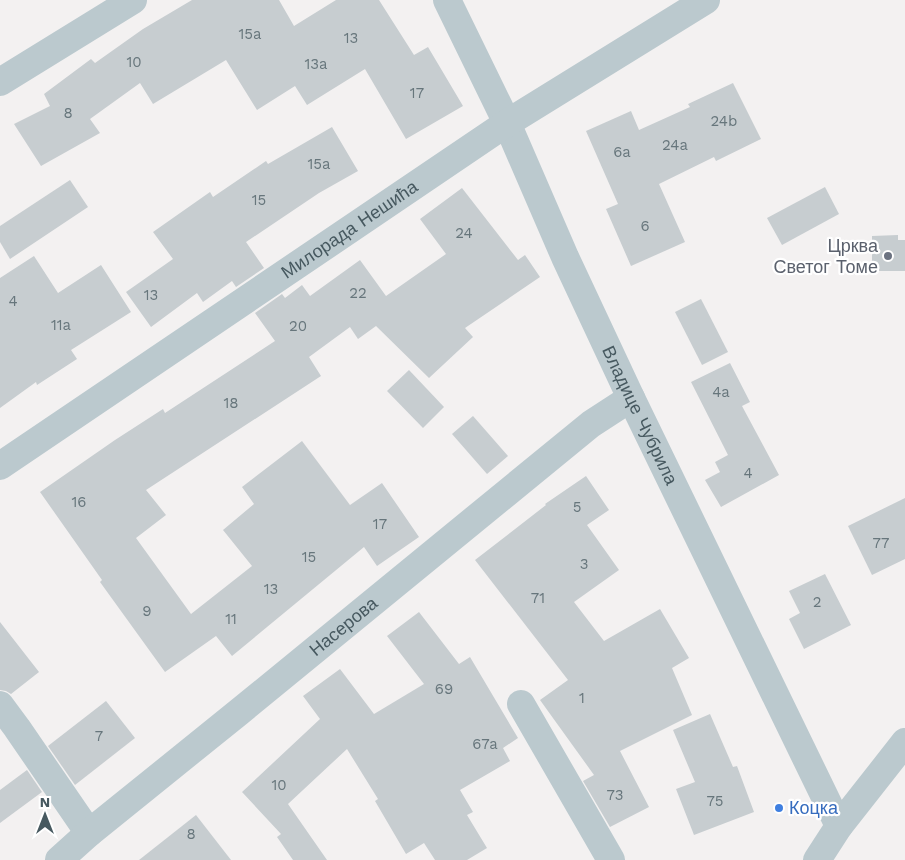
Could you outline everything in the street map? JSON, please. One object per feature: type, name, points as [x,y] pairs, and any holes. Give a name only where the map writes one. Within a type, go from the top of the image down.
[{"type":"street","points":[[0,82],[133,0]]},
{"type":"street","name":"Владице Чубрила","points":[[447,0],[507,123],[569,266],[631,398],[839,826]]},
{"type":"street","name":"Милорада Нешића","points":[[0,466],[507,123],[706,0]]},
{"type":"street","name":"Насерова","points":[[59,860],[89,833],[240,712],[591,424],[631,398]]},
{"type":"street","points":[[521,704],[611,860]]},
{"type":"street","points":[[0,705],[89,833]]},
{"type":"street","points":[[817,860],[839,826],[905,742]]},
{"type":"building","points":[[192,0],[279,0],[294,26],[336,0],[379,0],[414,55],[428,47],[463,106],[406,139],[365,69],[307,105],[295,86],[257,110],[226,60],[153,104],[140,83],[90,119],[100,133],[41,166],[14,124],[50,106],[44,94],[91,59],[95,63],[143,29]]},
{"type":"building","points":[[733,83],[761,139],[716,161],[714,157],[659,184],[685,242],[631,266],[606,209],[618,204],[586,131],[631,111],[639,130],[690,107],[688,104]]},
{"type":"building","points":[[332,127],[358,171],[319,193],[246,242],[264,268],[236,287],[232,281],[203,302],[197,293],[151,327],[126,292],[173,259],[153,232],[210,192],[213,197],[266,161],[268,164]]},
{"type":"building","points":[[70,180],[88,207],[10,259],[0,242],[0,226]]},
{"type":"building","points":[[825,187],[839,214],[782,245],[767,218]]},
{"type":"building","points":[[462,188],[518,260],[525,255],[540,277],[465,328],[473,337],[429,378],[376,326],[358,339],[350,327],[309,357],[321,376],[146,490],[166,515],[136,538],[191,614],[252,566],[223,530],[254,504],[242,487],[302,441],[350,505],[382,483],[419,537],[377,566],[364,547],[232,656],[216,636],[165,672],[100,582],[102,580],[40,492],[163,409],[165,413],[275,341],[255,313],[282,294],[285,298],[302,285],[310,296],[360,260],[386,296],[446,254],[420,219]]},
{"type":"building","name":"Црква Светог Томе","points":[[898,235],[898,240],[905,240],[905,271],[872,271],[872,236]]},
{"type":"building","points":[[34,256],[58,293],[101,265],[131,312],[71,350],[77,359],[37,385],[36,382],[0,408],[0,278]]},
{"type":"building","points":[[701,299],[728,352],[702,365],[675,312]]},
{"type":"building","points":[[730,363],[750,402],[742,406],[779,475],[721,507],[705,480],[720,472],[715,462],[728,455],[691,382]]},
{"type":"building","points":[[409,370],[444,407],[423,428],[387,391]]},
{"type":"building","points":[[473,416],[508,456],[487,474],[452,434]]},
{"type":"building","points":[[586,476],[609,510],[587,525],[619,570],[574,602],[604,641],[660,609],[689,658],[672,668],[692,715],[620,751],[649,807],[610,827],[583,781],[594,775],[540,700],[568,680],[475,560],[545,504]]},
{"type":"building","points":[[905,498],[905,559],[872,575],[848,526]]},
{"type":"building","points":[[825,574],[851,625],[804,649],[789,619],[800,613],[789,591]]},
{"type":"building","points":[[419,612],[459,664],[470,657],[518,738],[503,748],[510,761],[460,790],[473,812],[467,815],[487,848],[467,860],[435,860],[424,843],[406,854],[375,801],[378,799],[347,749],[288,804],[327,860],[293,860],[277,837],[281,834],[242,792],[320,719],[303,696],[340,669],[374,714],[424,684],[387,636]]},
{"type":"building","points":[[0,622],[39,672],[11,694],[0,690]]},
{"type":"building","points":[[106,701],[135,738],[75,785],[48,746]]},
{"type":"building","points":[[710,714],[733,767],[737,766],[754,812],[694,835],[676,789],[695,782],[673,730]]},
{"type":"building","points":[[27,770],[42,792],[0,823],[0,790]]},
{"type":"building","points":[[196,815],[231,860],[139,860]]},
{"type":"place","name":"Црква Светог Томе","points":[[888,256]]},
{"type":"place","name":"Коцка","points":[[779,808]]}]
